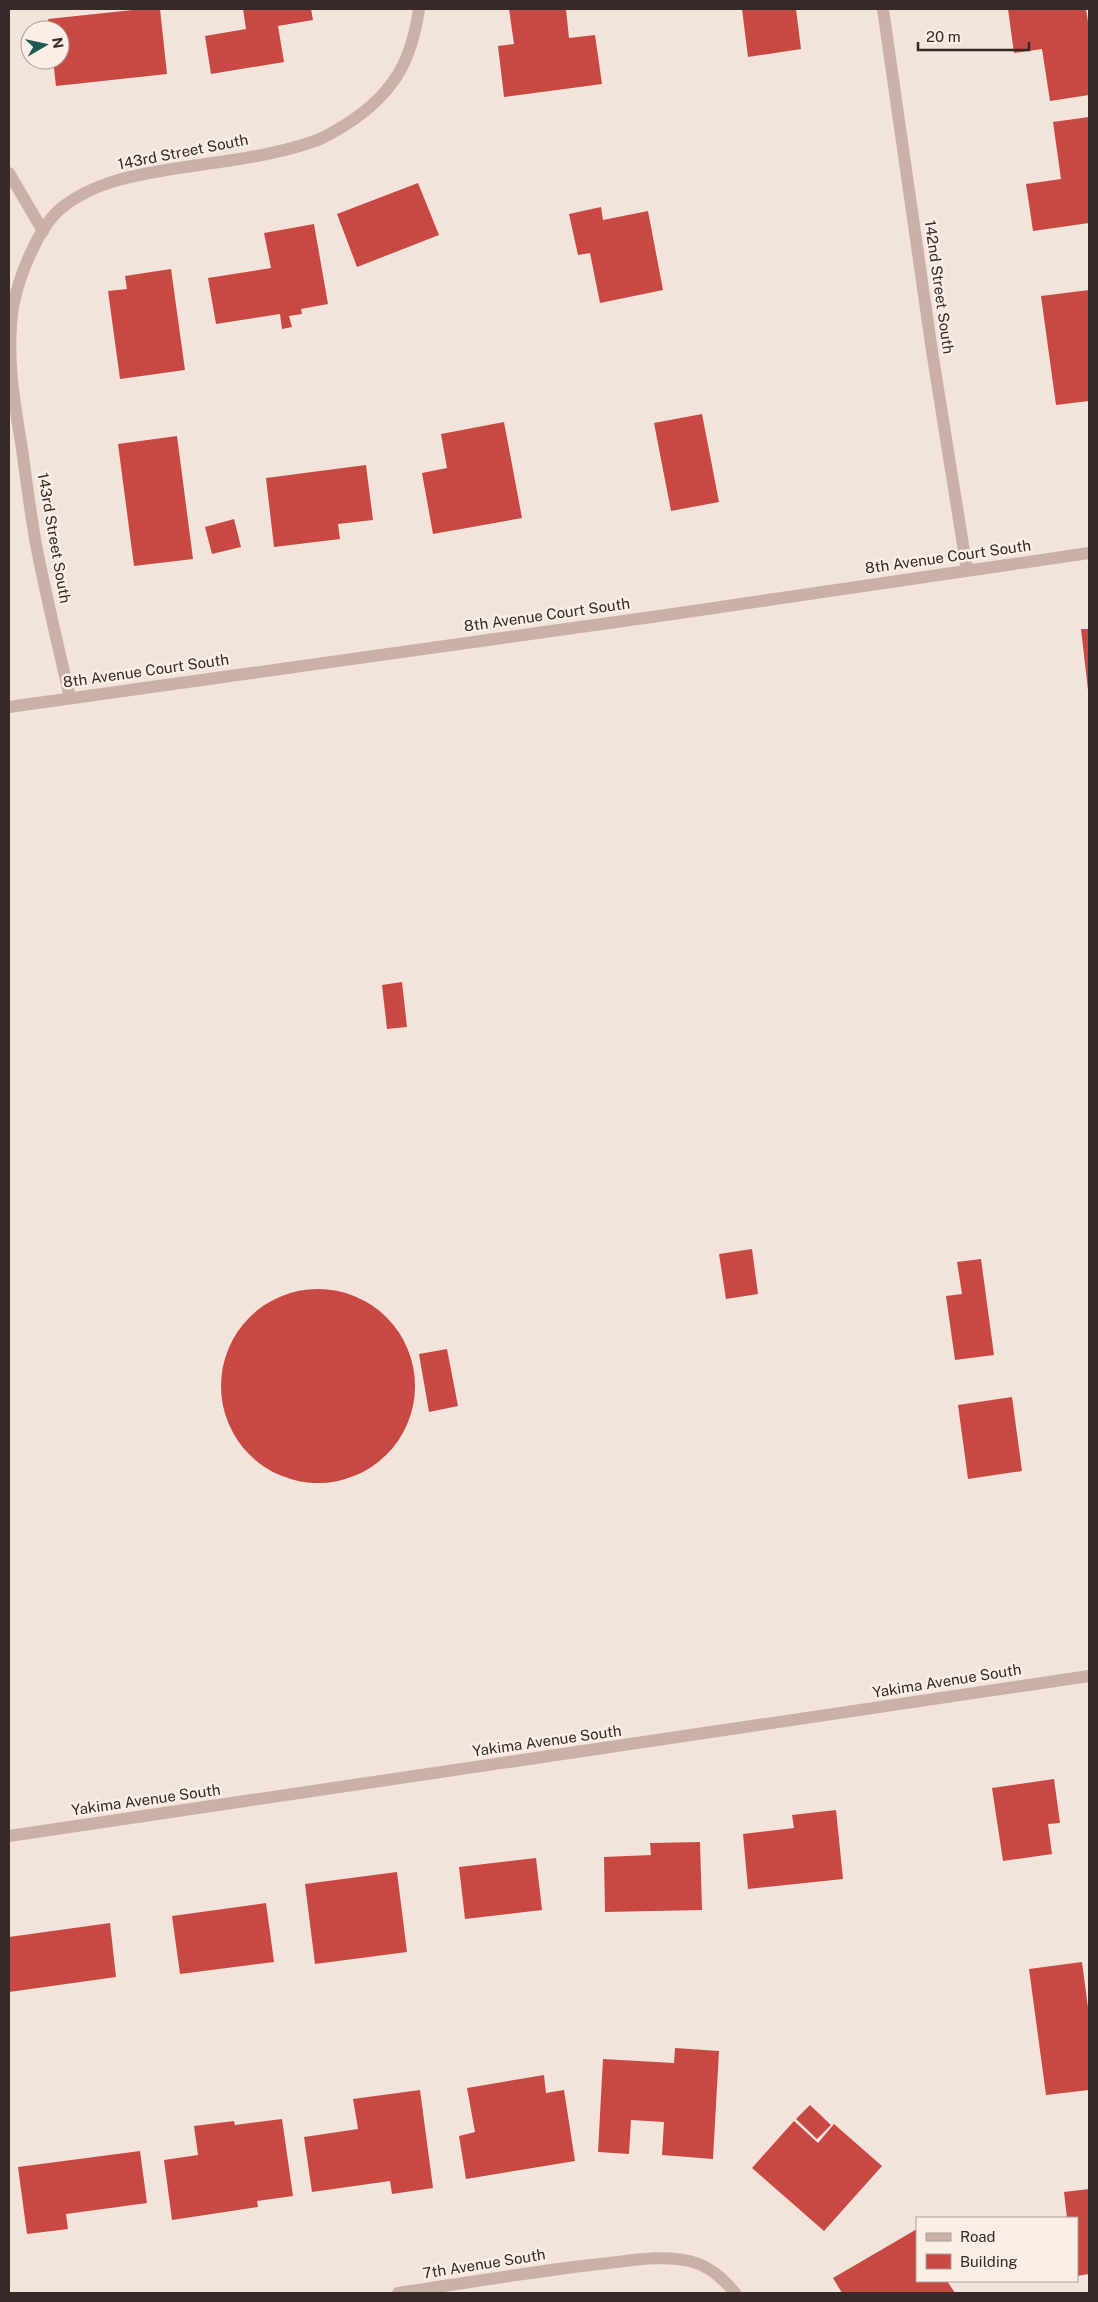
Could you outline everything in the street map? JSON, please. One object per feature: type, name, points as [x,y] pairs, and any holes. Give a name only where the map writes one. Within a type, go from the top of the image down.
[{"type":"street","name":"143rd Street South","points":[[70,698],[35,539],[13,394],[10,343],[14,301],[27,261],[43,231],[62,207],[85,193],[122,178],[282,150],[314,142],[344,126],[373,105],[394,83],[408,52],[417,25],[419,9]]},
{"type":"street","name":"142nd Street South","points":[[883,9],[932,351],[967,570]]},
{"type":"street","points":[[9,173],[43,231]]},
{"type":"street","name":"8th Avenue Court South","points":[[9,706],[666,615],[1089,553]]},
{"type":"street","name":"Yakima Avenue South","points":[[9,1836],[1089,1676]]},
{"type":"street","name":"7th Avenue South","points":[[398,2293],[575,2266],[659,2258],[688,2261],[706,2266],[727,2282],[734,2293]]},
{"type":"building","points":[[142,9],[160,9],[167,74],[56,86],[54,70],[70,70],[70,20],[48,19]]},
{"type":"building","points":[[243,9],[311,9],[313,20],[278,26],[284,62],[211,74],[205,36],[246,29]]},
{"type":"building","points":[[509,9],[566,9],[569,38],[595,35],[602,84],[504,97],[498,46],[514,44]]},
{"type":"building","points":[[742,9],[796,9],[801,49],[748,57]]},
{"type":"building","points":[[1008,9],[1086,9],[1089,28],[1089,95],[1050,101],[1042,49],[1014,53]]},
{"type":"building","points":[[1089,117],[1089,223],[1033,231],[1026,184],[1061,179],[1053,122]]},
{"type":"building","points":[[418,183],[439,235],[357,267],[337,214]]},
{"type":"building","points":[[601,207],[603,220],[648,211],[663,290],[600,303],[590,253],[578,255],[569,214]]},
{"type":"building","points":[[314,224],[328,304],[301,309],[302,314],[289,316],[292,327],[282,329],[280,314],[216,324],[208,278],[271,268],[264,233]]},
{"type":"building","points":[[171,269],[185,370],[120,379],[108,291],[127,289],[125,276]]},
{"type":"building","points":[[1089,290],[1089,401],[1056,405],[1041,296]]},
{"type":"building","points":[[702,414],[719,502],[671,511],[654,423]]},
{"type":"building","points":[[504,422],[522,518],[433,534],[422,473],[447,468],[441,434]]},
{"type":"building","points":[[177,436],[193,559],[134,566],[118,444]]},
{"type":"building","points":[[366,465],[373,520],[338,524],[340,539],[274,547],[266,478]]},
{"type":"building","points":[[234,519],[241,547],[212,554],[205,527]]},
{"type":"building","points":[[1081,629],[1089,629],[1089,690],[1088,690]]},
{"type":"building","points":[[402,982],[407,1027],[387,1029],[382,985]]},
{"type":"building","points":[[752,1249],[758,1294],[726,1299],[719,1254]]},
{"type":"building","points":[[981,1259],[994,1355],[955,1360],[946,1296],[962,1294],[957,1262]]},
{"type":"building","points":[[308,1289],[328,1289],[364,1300],[387,1317],[399,1332],[408,1349],[415,1376],[415,1396],[408,1423],[399,1440],[387,1455],[372,1467],[355,1476],[328,1483],[308,1483],[272,1472],[256,1461],[243,1448],[232,1432],[225,1414],[221,1396],[221,1376],[232,1340],[243,1324],[256,1311],[272,1300],[290,1293]]},
{"type":"building","points":[[447,1349],[458,1406],[429,1412],[419,1354]]},
{"type":"building","points":[[1012,1397],[1022,1471],[968,1479],[958,1405]]},
{"type":"building","points":[[1054,1779],[1060,1823],[1048,1824],[1052,1854],[1003,1861],[992,1788]]},
{"type":"building","points":[[836,1810],[843,1879],[748,1889],[743,1834],[794,1828],[792,1815]]},
{"type":"building","points":[[700,1842],[702,1910],[605,1912],[604,1857],[651,1855],[650,1843]]},
{"type":"building","points":[[536,1858],[542,1910],[465,1919],[459,1867]]},
{"type":"building","points":[[397,1872],[407,1952],[315,1964],[305,1884]]},
{"type":"building","points":[[266,1903],[274,1962],[180,1974],[172,1916]]},
{"type":"building","points":[[110,1923],[116,1977],[9,1992],[9,1937]]},
{"type":"building","points":[[1082,1962],[1089,2015],[1089,2090],[1046,2095],[1029,1969]]},
{"type":"building","points":[[675,2048],[719,2051],[713,2159],[662,2155],[664,2122],[631,2120],[629,2154],[598,2152],[603,2059],[674,2063]]},
{"type":"building","points":[[544,2075],[546,2093],[564,2090],[575,2161],[466,2179],[459,2136],[475,2132],[467,2088]]},
{"type":"building","points":[[420,2090],[433,2188],[392,2194],[390,2181],[312,2192],[304,2137],[358,2129],[353,2099]]},
{"type":"building","points":[[810,2105],[831,2125],[817,2139],[796,2119]]},
{"type":"building","points":[[282,2119],[293,2196],[257,2201],[258,2207],[172,2220],[164,2160],[198,2155],[194,2126],[234,2121],[235,2125]]},
{"type":"building","points":[[794,2121],[818,2143],[834,2124],[882,2166],[824,2231],[752,2168]]},
{"type":"building","points":[[140,2151],[147,2203],[66,2214],[68,2229],[27,2234],[18,2167]]},
{"type":"building","points":[[1089,2189],[1089,2274],[1078,2276],[1078,2217],[1067,2217],[1064,2192]]},
{"type":"building","points":[[916,2230],[916,2282],[948,2282],[955,2293],[842,2293],[833,2278]]}]
